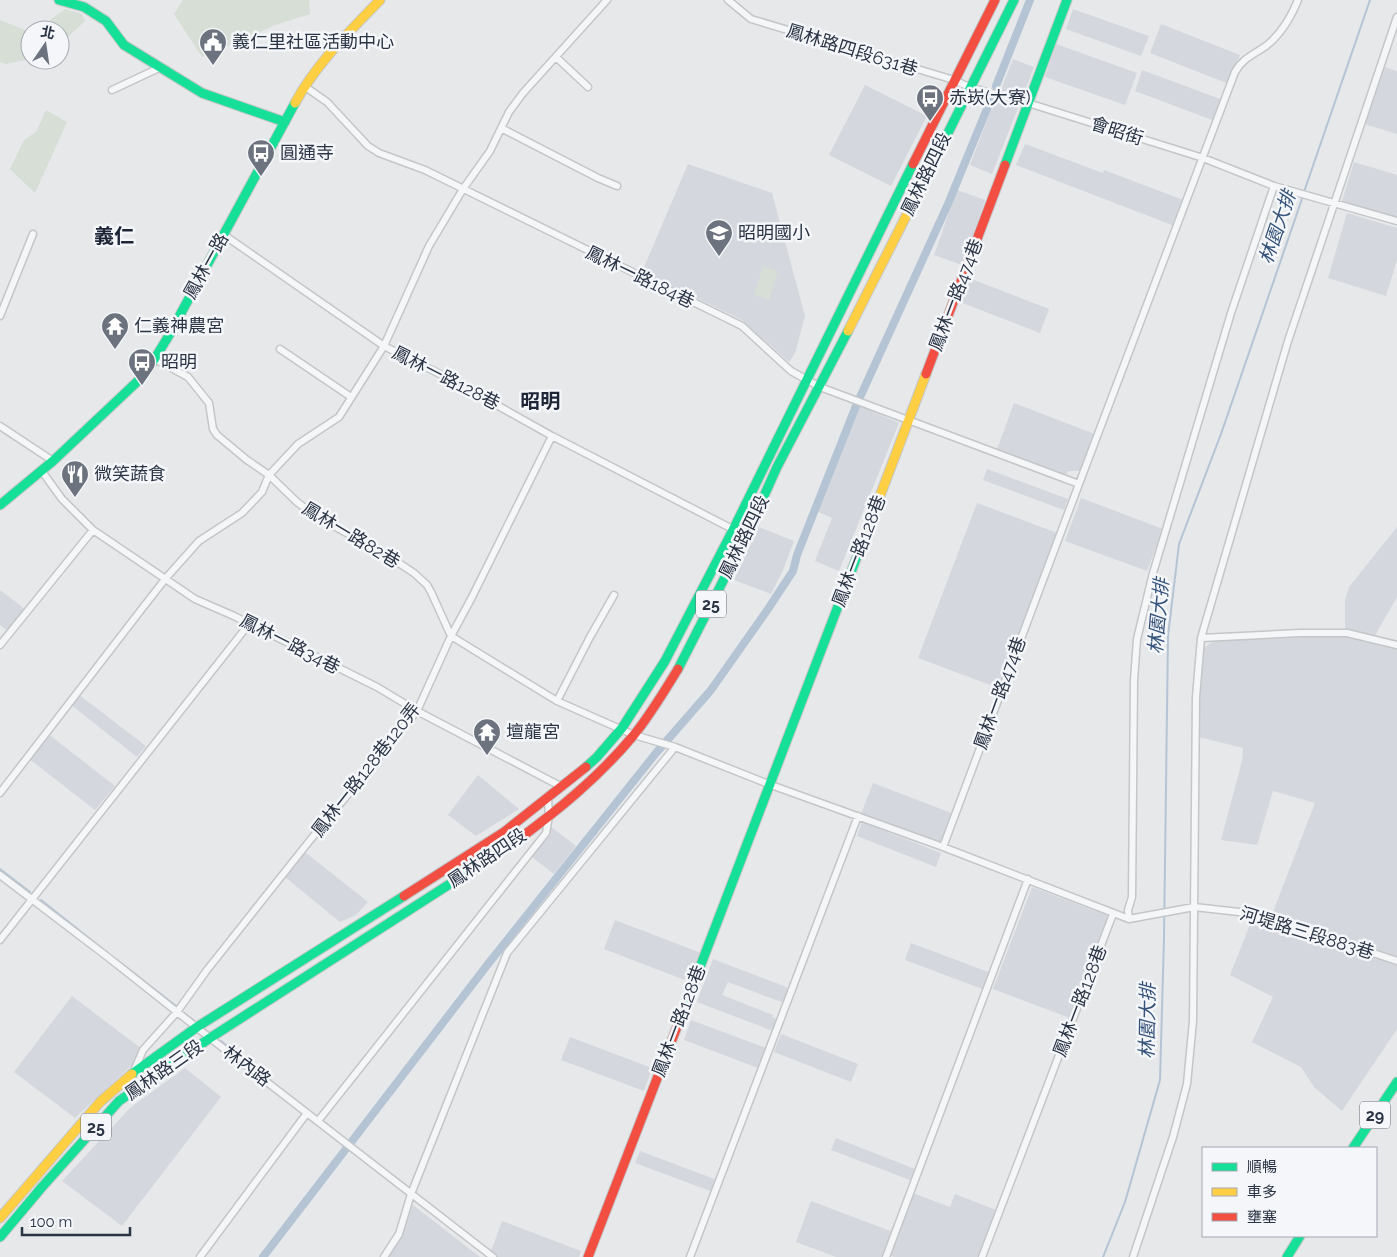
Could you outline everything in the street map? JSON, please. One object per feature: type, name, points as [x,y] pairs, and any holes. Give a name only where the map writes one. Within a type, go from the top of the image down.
[{"type":"main road","points":[[58,0],[84,7],[106,21],[124,45],[202,93],[285,122]]},
{"type":"main road","name":"鳳林一路","points":[[0,505],[53,461],[140,379],[155,359],[304,86],[330,52],[380,0]]},
{"type":"main road","name":"鳳林路四段","points":[[197,1027],[504,832],[548,799],[597,756],[622,728],[665,661],[734,528],[954,80],[996,0]]},
{"type":"main road","name":"鳳林路四段","points":[[210,1038],[513,843],[573,797],[606,766],[634,735],[677,670],[1014,0]]},
{"type":"main road","name":"鳳林一路474巷","points":[[908,419],[1068,0]]},
{"type":"main road","name":"鳳林一路128巷","points":[[588,1257],[771,785],[908,419]]},
{"type":"main road","name":"鳳林路三段","points":[[0,1218],[100,1102],[133,1074],[197,1027]]},
{"type":"main road","name":"鳳林路三段","points":[[0,1237],[119,1101],[210,1038]]},
{"type":"main road","name":"29","points":[[1354,1147],[1397,1082]]},
{"type":"main road","points":[[1287,1257],[1299,1237]]},
{"type":"street","points":[[384,346],[429,246],[463,188],[490,151],[509,112],[523,93],[607,0]]},
{"type":"street","name":"鳳林路四段631巷","points":[[728,0],[750,19],[954,80]]},
{"type":"street","name":"鳳林一路474巷","points":[[943,847],[1235,72],[1241,62],[1267,45],[1278,34],[1293,13],[1298,0]]},
{"type":"street","points":[[1133,1257],[1173,1138],[1187,1084],[1193,1021],[1196,697],[1201,638],[1288,341],[1332,203],[1397,16]]},
{"type":"street","points":[[556,56],[588,87]]},
{"type":"street","points":[[112,90],[159,68]]},
{"type":"street","name":"會昭街","points":[[954,80],[969,87],[1028,102],[1203,158],[1277,186],[1332,203]]},
{"type":"street","name":"鳳林一路184巷","points":[[304,86],[327,102],[368,146],[379,153],[425,170],[463,188],[742,326],[791,371],[806,380]]},
{"type":"street","points":[[501,128],[617,186]]},
{"type":"street","points":[[1131,919],[1128,910],[1132,897],[1134,680],[1137,639],[1153,574],[1231,313],[1277,186]]},
{"type":"street","points":[[1332,203],[1397,221]]},
{"type":"street","points":[[0,316],[34,234]]},
{"type":"street","name":"鳳林一路128巷","points":[[224,234],[384,346],[452,380],[552,436],[734,528],[746,536]]},
{"type":"street","name":"鳳林一路128巷","points":[[0,793],[166,578],[204,536],[242,513],[262,492],[269,475],[298,444],[339,417],[384,346]]},
{"type":"street","points":[[280,349],[351,396]]},
{"type":"street","name":"鳳林一路82巷","points":[[155,359],[188,378],[209,403],[213,429],[217,435],[247,460],[269,475],[297,502],[314,515],[385,554],[414,573],[427,585],[451,636]]},
{"type":"street","points":[[806,380],[820,387],[1079,484]]},
{"type":"street","points":[[0,426],[53,461]]},
{"type":"street","name":"鳳林一路128巷120弄","points":[[133,1074],[143,1050],[176,1012],[311,839],[417,711],[451,636],[552,436]]},
{"type":"street","name":"鳳林一路34巷","points":[[41,470],[62,499],[93,530],[166,578],[194,599],[376,687],[417,711],[562,786]]},
{"type":"street","points":[[0,645],[93,530]]},
{"type":"street","points":[[557,701],[614,595]]},
{"type":"street","points":[[0,940],[249,624]]},
{"type":"street","points":[[1201,638],[1300,632],[1347,633],[1397,646]]},
{"type":"street","points":[[451,636],[557,701],[622,728],[634,735],[672,746],[771,785],[943,847],[1113,914],[1131,919]]},
{"type":"street","points":[[384,1257],[399,1234],[412,1194],[507,953],[672,746]]},
{"type":"street","points":[[318,1121],[546,833],[549,816],[548,799]]},
{"type":"street","points":[[690,1257],[858,816]]},
{"type":"street","name":"林內路","points":[[0,875],[493,1257]]},
{"type":"street","points":[[886,1257],[1028,880]]},
{"type":"street","name":"河堤路三段883巷","points":[[1131,919],[1194,907],[1239,912],[1268,918],[1397,961]]},
{"type":"street","name":"鳳林一路128巷","points":[[982,1257],[1113,914]]},
{"type":"street","points":[[200,1257],[307,1112]]},
{"type":"shaded area","points":[[183,0],[309,0],[310,14],[278,24],[202,57],[174,14]]},
{"type":"shaded area","points":[[65,9],[82,14],[85,21],[70,35],[70,20],[50,20]]},
{"type":"shaded area","points":[[1073,9],[1149,36],[1141,56],[1066,29]]},
{"type":"shaded area","points":[[0,20],[20,28],[20,61],[6,64],[0,62]]},
{"type":"shaded area","points":[[1161,24],[1240,55],[1229,84],[1150,53]]},
{"type":"shaded area","points":[[1056,44],[1137,73],[1125,105],[1045,77]]},
{"type":"shaded area","points":[[1013,59],[1034,67],[1021,101],[1000,92]]},
{"type":"shaded area","points":[[1381,66],[1397,71],[1397,134],[1364,124]]},
{"type":"shaded area","points":[[1142,70],[1223,100],[1215,121],[1135,91]]},
{"type":"shaded area","points":[[865,85],[927,116],[891,186],[829,155]]},
{"type":"shaded area","points":[[995,99],[1018,108],[992,174],[970,165]]},
{"type":"shaded area","points":[[46,110],[67,122],[35,193],[10,169],[24,140],[36,132]]},
{"type":"shaded area","points":[[1025,144],[1103,173],[1104,170],[1186,201],[1177,227],[1016,165]]},
{"type":"shaded area","points":[[1354,162],[1397,175],[1397,217],[1342,201]]},
{"type":"shaded area","name":"昭明國小","points":[[688,164],[772,193],[805,316],[795,353],[789,362],[742,320],[642,272]]},
{"type":"shaded area","points":[[957,190],[985,200],[962,265],[934,255]]},
{"type":"shaded area","points":[[1347,213],[1397,228],[1397,260],[1386,296],[1328,278]]},
{"type":"shaded area","points":[[763,266],[778,271],[769,300],[754,295]]},
{"type":"shaded area","points":[[969,278],[1049,309],[1040,333],[960,302]]},
{"type":"shaded area","points":[[1014,403],[1097,435],[1083,471],[1069,471],[1065,475],[997,449]]},
{"type":"shaded area","points":[[860,406],[899,423],[839,571],[815,561],[832,518],[814,510]]},
{"type":"shaded area","points":[[987,469],[1068,499],[1064,510],[983,480]]},
{"type":"shaded area","points":[[1081,498],[1163,529],[1147,571],[1065,541]]},
{"type":"shaded area","points":[[977,503],[1060,534],[1001,689],[918,658]]},
{"type":"shaded area","points":[[759,527],[794,541],[771,594],[734,580]]},
{"type":"shaded area","points":[[1397,527],[1397,597],[1373,639],[1397,645],[1397,1029],[1342,1111],[1314,1087],[1301,1067],[1252,1042],[1273,997],[1230,975],[1253,917],[1271,917],[1315,803],[1273,791],[1257,845],[1221,840],[1242,761],[1243,748],[1199,737],[1201,655],[1204,648],[1213,641],[1345,631],[1345,600],[1349,587]]},
{"type":"shaded area","points":[[0,590],[25,609],[8,631],[0,625]]},
{"type":"shaded area","points":[[78,694],[146,746],[137,757],[70,704]]},
{"type":"shaded area","points":[[47,733],[115,786],[95,810],[28,758]]},
{"type":"shaded area","points":[[478,775],[519,809],[476,836],[448,815]]},
{"type":"shaded area","points":[[873,783],[954,814],[942,845],[861,814]]},
{"type":"shaded area","points":[[862,822],[941,853],[936,867],[857,836]]},
{"type":"shaded area","points":[[550,826],[576,846],[554,874],[528,854]]},
{"type":"shaded area","points":[[305,852],[368,902],[356,915],[340,922],[285,877]]},
{"type":"shaded area","points":[[1032,887],[1108,916],[1070,1018],[993,989]]},
{"type":"shaded area","points":[[615,920],[701,953],[690,982],[604,949]]},
{"type":"shaded area","points":[[911,943],[991,973],[985,990],[905,960]]},
{"type":"shaded area","points":[[713,959],[789,988],[784,1003],[728,982],[722,995],[773,1015],[772,1017],[777,1019],[773,1031],[697,1002]]},
{"type":"shaded area","points":[[72,996],[146,1052],[75,1118],[14,1072]]},
{"type":"shaded area","points":[[691,1020],[766,1048],[758,1068],[684,1040]]},
{"type":"shaded area","points":[[781,1034],[858,1064],[851,1082],[774,1052]]},
{"type":"shaded area","points":[[570,1037],[652,1068],[644,1091],[561,1060]]},
{"type":"shaded area","points":[[185,1068],[221,1097],[122,1226],[62,1181],[130,1108]]},
{"type":"shaded area","points":[[836,1138],[915,1169],[910,1180],[831,1150]]},
{"type":"shaded area","points":[[640,1151],[717,1180],[713,1192],[635,1163]]},
{"type":"shaded area","points":[[913,1193],[950,1207],[955,1194],[996,1210],[978,1257],[894,1257],[889,1255]]},
{"type":"shaded area","points":[[811,1201],[893,1232],[883,1257],[836,1257],[796,1242]]},
{"type":"shaded area","points":[[413,1205],[480,1257],[385,1257],[405,1225]]},
{"type":"shaded area","points":[[502,1221],[581,1251],[579,1257],[489,1257]]},
{"type":"waterway","points":[[996,86],[1030,0]]},
{"type":"waterway","name":"林園大排","points":[[1304,192],[1370,0]]},
{"type":"waterway","points":[[263,1257],[488,964],[656,753],[711,690],[793,571],[797,555],[856,406],[948,204],[991,99]]},
{"type":"waterway","name":"林園大排","points":[[1103,1257],[1125,1202],[1160,1080],[1168,636],[1179,544],[1221,434],[1303,196]]},
{"type":"waterway","points":[[0,869],[30,892]]},
{"type":"waterway","points":[[41,900],[109,954]]},
{"type":"waterway","points":[[121,963],[176,1006]]},
{"type":"waterway","points":[[184,1013],[197,1023]]},
{"type":"waterway","points":[[221,1041],[244,1060]]},
{"type":"traffic: fast","points":[[59,0],[84,7],[106,21],[124,45],[202,93],[285,122]]},
{"type":"traffic: fast","points":[[939,151],[1014,0]]},
{"type":"traffic: fast","points":[[1005,165],[1067,0]]},
{"type":"traffic: fast","points":[[0,505],[53,461],[140,379],[149,368],[168,337],[295,103]]},
{"type":"traffic: fast","points":[[586,767],[622,728],[665,661],[734,528],[913,164]]},
{"type":"traffic: fast","points":[[678,669],[746,536],[777,467],[848,331]]},
{"type":"traffic: fast","points":[[682,1014],[866,533]]},
{"type":"traffic: fast","points":[[0,1237],[119,1101],[210,1038],[512,844]]},
{"type":"traffic: fast","points":[[132,1074],[197,1027],[404,896]]},
{"type":"traffic: fast","points":[[1354,1147],[1397,1082]]},
{"type":"traffic: fast","points":[[1287,1257],[1299,1237]]},
{"type":"traffic: slow","points":[[295,103],[323,62],[380,0]]},
{"type":"traffic: slow","points":[[848,331],[939,151]]},
{"type":"traffic: slow","points":[[866,533],[926,374]]},
{"type":"traffic: slow","points":[[0,1218],[100,1102],[132,1074]]},
{"type":"traffic: jam","points":[[913,164],[995,0]]},
{"type":"traffic: jam","points":[[926,374],[1005,165]]},
{"type":"traffic: jam","points":[[512,844],[545,820],[606,766],[645,720],[678,669]]},
{"type":"traffic: jam","points":[[404,896],[504,832],[586,767]]},
{"type":"traffic: jam","points":[[588,1257],[682,1014]]},
{"type":"place","name":"義仁里社區活動中心","points":[[213,66]]},
{"type":"place","name":"赤崁(大寮)","points":[[930,122]]},
{"type":"place","name":"圓通寺","points":[[261,177]]},
{"type":"place","name":"昭明國小","points":[[719,257]]},
{"type":"place","name":"仁義神農宮","points":[[115,350]]},
{"type":"place","name":"昭明","points":[[142,386]]},
{"type":"place","name":"微笑蔬食","points":[[75,498]]},
{"type":"place","name":"壇龍宮","points":[[487,756]]},
{"type":"district","name":"義仁","points":[[114,236]]},
{"type":"district","name":"昭明","points":[[540,401]]}]
